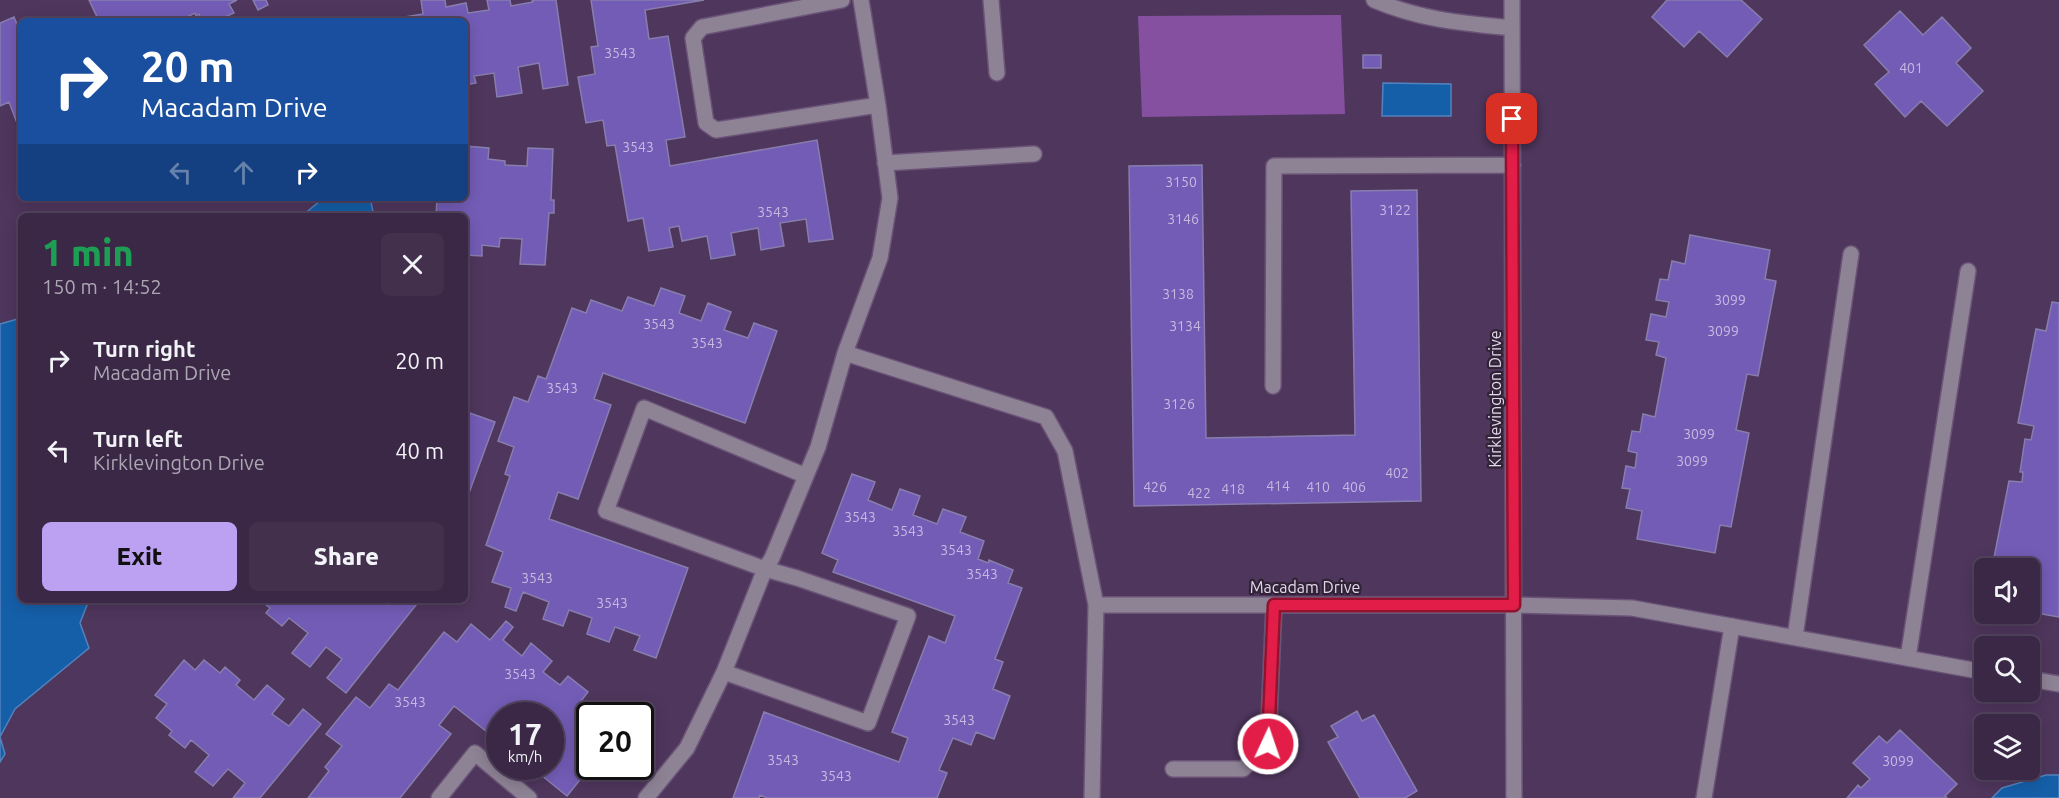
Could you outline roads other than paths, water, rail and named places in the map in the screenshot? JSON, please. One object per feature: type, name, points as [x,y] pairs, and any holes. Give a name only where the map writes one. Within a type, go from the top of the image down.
[{"type":"street","points":[[842,0],[702,27],[693,38],[706,123],[716,129],[878,105]]},
{"type":"street","points":[[646,798],[687,748],[724,672],[765,569],[772,558],[818,447],[845,353],[880,258],[890,198],[861,0]]},
{"type":"street","points":[[991,0],[997,73]]},
{"type":"street","points":[[1374,0],[1392,8],[1442,21],[1512,28]]},
{"type":"street","name":"Kirklevington Drive","points":[[1512,0],[1514,798]]},
{"type":"street","points":[[885,163],[1034,154]]},
{"type":"street","points":[[1273,386],[1274,166],[1513,165]]},
{"type":"street","points":[[1795,637],[1851,254]]},
{"type":"street","points":[[1908,658],[1968,271]]},
{"type":"street","points":[[845,353],[1046,417],[1065,451],[1096,606],[1092,798]]},
{"type":"street","points":[[724,672],[868,723],[908,616],[765,569],[606,511],[644,408],[806,476]]},
{"type":"street","points":[[1173,768],[1243,769],[1268,744],[1274,605]]},
{"type":"street","name":"Macadam Drive","points":[[1096,606],[1514,605],[1632,608],[1974,670]]},
{"type":"street","points":[[1704,798],[1732,626]]},
{"type":"street","points":[[2040,681],[2059,684]]},
{"type":"street","points":[[439,798],[475,753],[529,798]]},
{"type":"water","points":[[1383,83],[1451,84],[1451,116],[1382,116]]},
{"type":"water","points":[[320,201],[371,201],[373,213],[306,213]]},
{"type":"water","points":[[18,319],[18,603],[88,603],[80,623],[89,648],[15,709],[0,737],[0,324]]},
{"type":"water","points":[[0,737],[5,754],[0,762]]},
{"type":"water","points":[[2059,775],[2059,798],[1992,798],[2002,788],[2029,780],[2040,780],[2040,777]]}]
